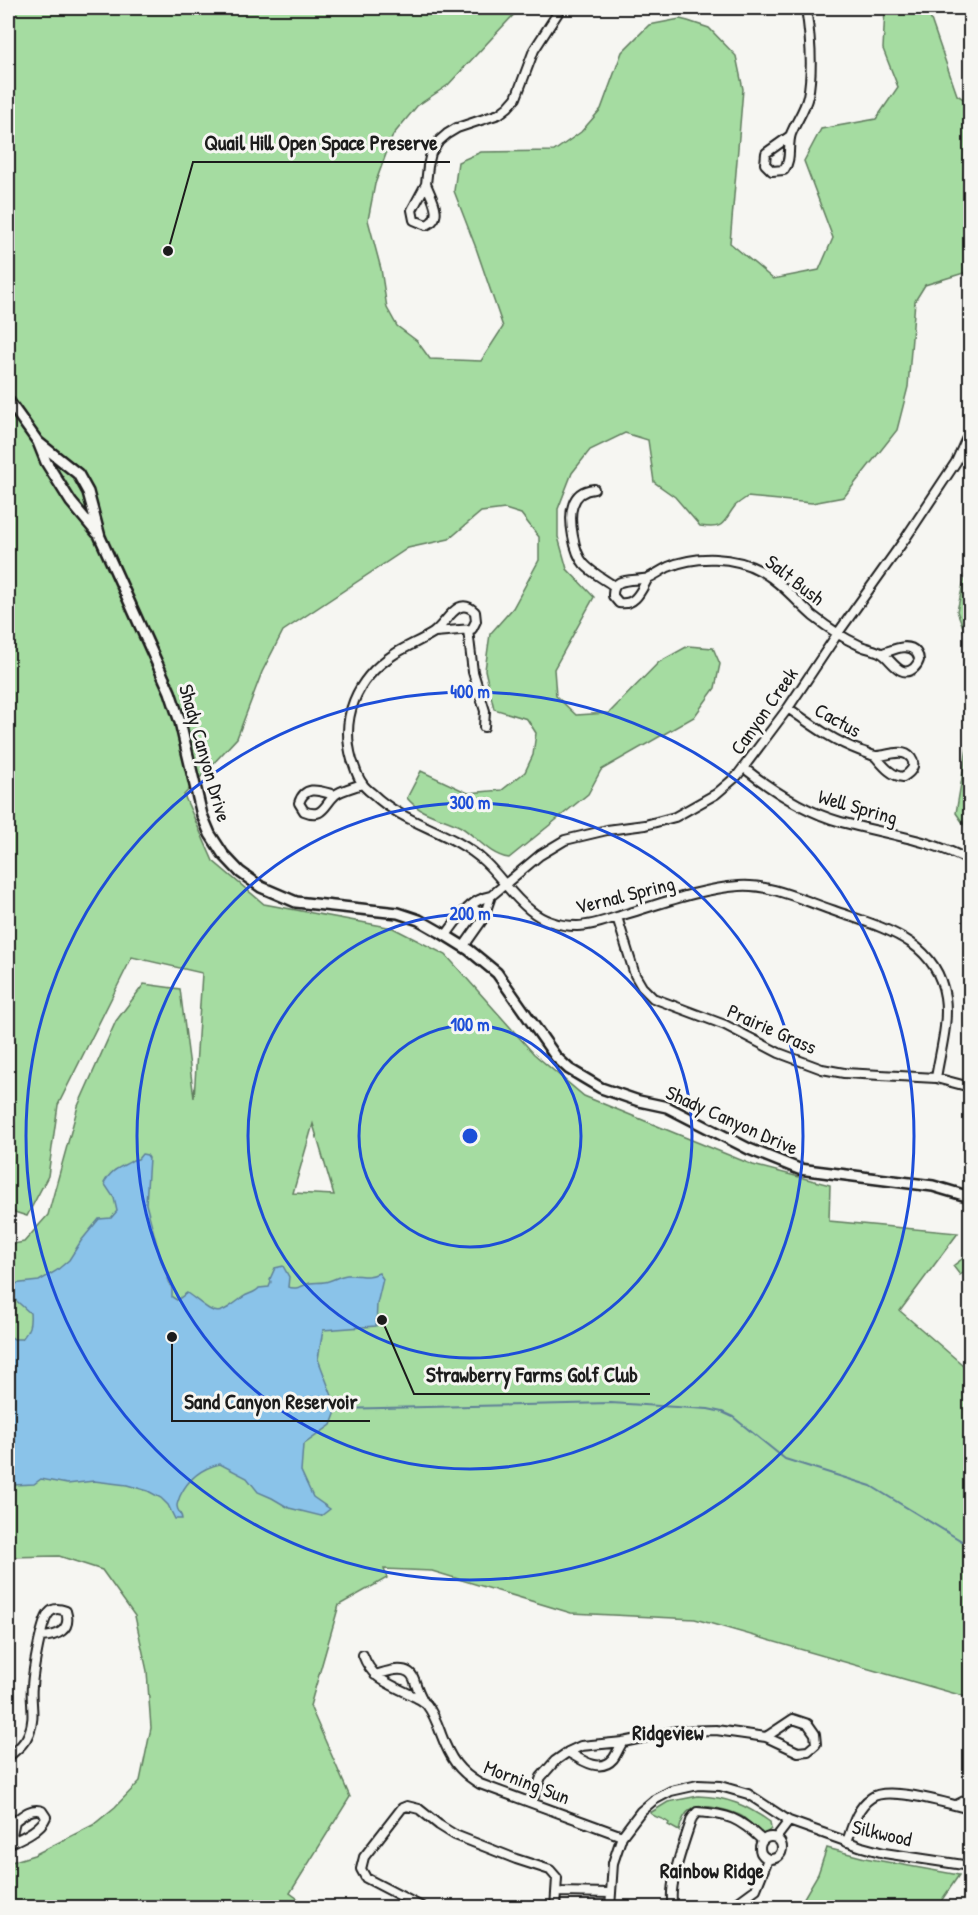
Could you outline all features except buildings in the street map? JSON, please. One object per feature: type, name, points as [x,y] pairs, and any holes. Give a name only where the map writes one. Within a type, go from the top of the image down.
[{"type":"street","points":[[426,184],[436,214],[433,222],[426,225],[414,220],[412,208],[426,184],[428,166],[439,141],[457,128],[498,114],[508,107],[516,98],[534,50],[561,8]]},
{"type":"street","points":[[790,136],[788,165],[783,170],[772,171],[765,164],[766,153],[790,136],[801,117],[808,97],[810,62],[806,8]]},
{"type":"street","points":[[8,400],[38,442],[46,462],[71,502],[100,537]]},
{"type":"street","name":"Canyon Creek","points":[[464,946],[484,916],[491,896],[540,855],[565,840],[675,817],[716,794],[744,768],[905,539],[956,462],[970,431]]},
{"type":"street","points":[[38,442],[78,474],[88,492],[100,537]]},
{"type":"street","points":[[594,489],[579,494],[573,505],[575,548],[582,562],[614,586]]},
{"type":"street","name":"Shady Canyon Drive","points":[[100,537],[170,692],[180,722],[202,815],[210,834],[223,854],[240,872],[279,896],[296,902],[398,913],[419,920],[446,935],[483,960],[497,973],[556,1057],[569,1069],[601,1088],[639,1101],[667,1107],[749,1149],[799,1169],[933,1185],[970,1197]]},
{"type":"street","name":"Salt Bush","points":[[648,578],[635,600],[619,603],[616,600],[614,586],[619,582],[648,578],[669,567],[709,559],[743,563],[763,572],[790,592],[813,615],[838,633],[861,646],[883,653]]},
{"type":"street","name":"Vernal Spring","points":[[435,632],[468,630],[475,625],[476,616],[472,609],[464,606],[456,609],[435,632],[393,654],[371,672],[352,701],[348,725],[349,748],[362,784],[384,805],[395,813],[462,844],[485,862],[520,903],[546,921],[577,926],[593,924],[713,889],[741,886],[773,890],[895,933],[918,947],[940,977],[945,998],[945,1021],[936,1078]]},
{"type":"street","points":[[468,630],[473,672],[485,711],[484,727]]},
{"type":"street","name":"Cactus","points":[[788,708],[839,743],[875,756],[891,773],[903,777],[912,770],[912,759],[906,754],[875,756]]},
{"type":"street","name":"Well Spring","points":[[744,768],[788,800],[825,817],[927,843],[970,861]]},
{"type":"street","points":[[335,795],[362,784]]},
{"type":"street","name":"Canyon Creek","points":[[446,935],[470,906],[480,898],[491,896]]},
{"type":"street","points":[[470,906],[484,916]]},
{"type":"street","name":"Prairie Grass","points":[[617,917],[635,975],[642,987],[653,998],[725,1025],[779,1053],[822,1069],[844,1073],[936,1078],[970,1087]]},
{"type":"street","points":[[8,1757],[22,1745],[33,1718],[31,1688],[41,1636]]},
{"type":"street","points":[[363,1654],[375,1675],[425,1703]]},
{"type":"street","name":"Morning Sun","points":[[375,1675],[402,1669],[411,1673],[417,1690],[436,1718],[448,1752],[466,1776],[480,1784],[622,1836]]},
{"type":"street","points":[[532,1802],[541,1777],[555,1761],[580,1746],[623,1742],[687,1731],[716,1730],[766,1737],[798,1752],[808,1751],[816,1744],[815,1734],[808,1724],[793,1719],[766,1737]]},
{"type":"street","points":[[567,1752],[589,1764],[606,1764],[623,1742]]},
{"type":"street","name":"Silkwood","points":[[610,1908],[613,1863],[622,1836],[641,1810],[654,1800],[671,1791],[698,1785],[720,1786],[748,1794],[789,1821],[847,1842],[884,1853],[970,1866]]},
{"type":"street","points":[[847,1842],[865,1803],[873,1796],[887,1792],[970,1809]]},
{"type":"street","points":[[956,1805],[970,1798]]},
{"type":"street","points":[[424,1908],[366,1878],[361,1869],[364,1857],[402,1808],[407,1806],[414,1806],[455,1835],[550,1870],[556,1878],[555,1908]]},
{"type":"street","points":[[36,1809],[42,1811],[46,1817],[43,1824],[11,1843],[15,1821],[30,1811],[36,1809]]},
{"type":"street","points":[[674,1908],[671,1898],[672,1884],[692,1818],[697,1812],[715,1813],[737,1819],[762,1840]]},
{"type":"street","points":[[776,1838],[789,1821]]},
{"type":"street","points":[[768,1836],[776,1838],[781,1843],[780,1854],[768,1859],[760,1851],[762,1840],[768,1836]]},
{"type":"street","points":[[730,1908],[756,1889],[768,1859]]},
{"type":"street","points":[[557,1892],[611,1893]]},
{"type":"green space","points":[[8,8],[520,8],[448,85],[417,106],[393,135],[375,184],[368,220],[381,269],[387,308],[397,326],[417,341],[430,359],[481,361],[503,327],[454,191],[458,162],[481,152],[554,151],[581,132],[601,109],[622,52],[649,25],[680,19],[688,21],[709,28],[736,56],[743,89],[730,243],[773,279],[819,270],[833,238],[804,161],[821,129],[876,119],[898,87],[883,49],[885,8],[927,8],[957,95],[970,103],[970,240],[966,241],[967,272],[925,285],[915,301],[908,387],[897,430],[844,497],[812,503],[747,497],[735,506],[722,524],[714,527],[700,526],[675,497],[654,482],[648,440],[625,433],[590,450],[572,473],[558,509],[558,537],[567,569],[594,597],[554,669],[556,696],[576,715],[609,713],[659,662],[688,646],[713,648],[720,664],[715,688],[694,717],[601,770],[588,794],[509,858],[489,850],[454,823],[426,813],[413,804],[407,798],[421,771],[468,793],[502,790],[525,772],[533,755],[536,733],[527,719],[494,709],[485,670],[490,634],[513,608],[539,560],[539,537],[521,514],[505,509],[481,512],[449,539],[408,548],[283,631],[262,672],[237,738],[184,795],[213,861],[264,904],[393,928],[446,955],[534,1054],[584,1096],[753,1165],[830,1185],[829,1221],[958,1233],[900,1311],[970,1371],[970,1698],[695,1619],[571,1613],[432,1571],[384,1569],[387,1578],[339,1605],[310,1706],[350,1797],[290,1893],[309,1907],[8,1907],[8,1863],[34,1855],[93,1825],[115,1807],[140,1781],[151,1728],[147,1671],[135,1616],[102,1570],[59,1556],[8,1557],[8,1245],[24,1242],[48,1215],[78,1106],[116,1021],[144,984],[180,989],[194,1098],[202,973],[132,957],[58,1105],[48,1176],[27,1216],[8,1210]],"holes":[[[313,1124],[334,1195],[293,1193]]]},
{"type":"green space","points":[[970,554],[970,646],[957,611]]},
{"type":"green space","points":[[970,731],[970,833],[956,813]]},
{"type":"green space","points":[[970,1253],[970,1268],[960,1275],[953,1266]]},
{"type":"green space","points":[[698,1796],[728,1800],[745,1807],[770,1822],[771,1829],[765,1834],[737,1814],[702,1806],[687,1812],[679,1831],[668,1825],[667,1821],[650,1813],[668,1802]]},
{"type":"green space","points":[[827,1848],[865,1858],[959,1875],[937,1907],[798,1908],[818,1874]]},
{"type":"water","points":[[142,1154],[149,1158],[146,1204],[161,1260],[172,1289],[172,1297],[177,1300],[187,1293],[210,1310],[220,1311],[259,1288],[269,1287],[275,1268],[283,1266],[289,1277],[288,1287],[291,1288],[347,1275],[366,1276],[379,1273],[383,1279],[377,1304],[376,1326],[323,1330],[318,1359],[337,1409],[331,1425],[303,1445],[301,1471],[313,1497],[330,1509],[321,1516],[289,1508],[258,1492],[247,1478],[220,1464],[207,1468],[187,1484],[177,1506],[182,1519],[175,1519],[168,1505],[161,1498],[148,1491],[127,1485],[94,1481],[67,1484],[41,1479],[34,1484],[14,1485],[8,1478],[8,1335],[14,1339],[22,1339],[30,1324],[30,1313],[10,1295],[8,1288],[12,1284],[39,1281],[56,1271],[69,1260],[99,1219],[111,1218],[117,1211],[114,1198],[104,1183],[114,1171],[138,1159]]},
{"type":"waterway","points":[[970,587],[970,593]]},
{"type":"waterway","points":[[336,1409],[611,1403],[708,1409],[722,1412],[733,1417],[785,1459],[871,1486],[970,1546]]},
{"type":"place","name":"Quail Hill Open Space Preserve","points":[[168,251]]},
{"type":"place","name":"Strawberry Farms Golf Club","points":[[382,1320]]},
{"type":"place","name":"Sand Canyon Reservoir","points":[[172,1337]]},
{"type":"district","name":"Ridgeview","points":[[668,1733]]},
{"type":"district","name":"Rainbow Ridge","points":[[712,1871]]}]
